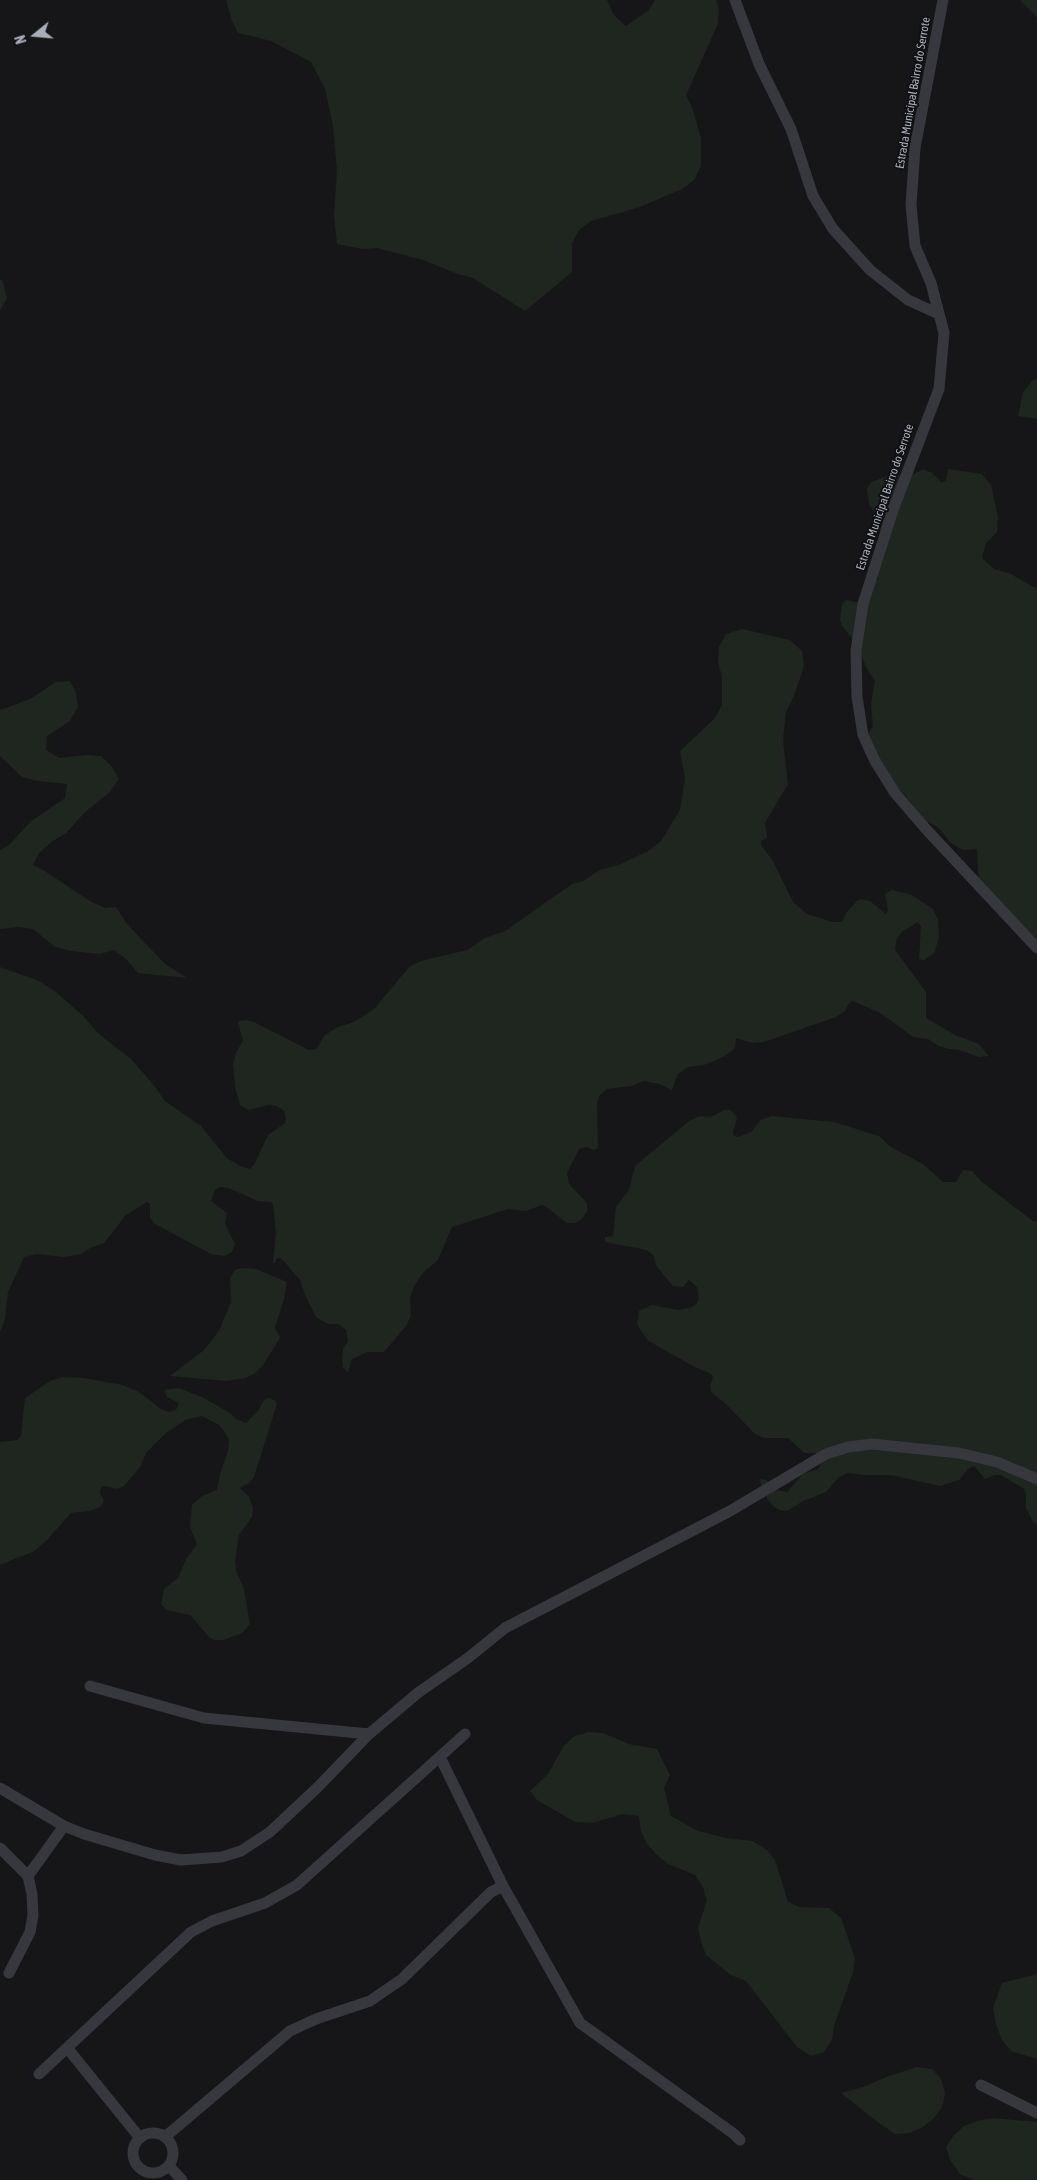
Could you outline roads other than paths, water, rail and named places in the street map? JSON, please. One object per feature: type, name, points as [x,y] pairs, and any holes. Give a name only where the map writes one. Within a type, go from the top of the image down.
[{"type":"street","points":[[735,0],[758,64],[791,129],[813,196],[833,229],[870,270],[908,300],[939,314]]},
{"type":"street","name":"Estrada Municipal Bairro do Serrote","points":[[943,0],[915,148],[911,205],[915,246],[931,283],[944,333],[939,389],[893,510],[863,604],[856,651],[857,697],[863,736],[875,761],[895,793],[925,828],[1037,948]]},
{"type":"street","points":[[0,1788],[64,1826],[155,1855],[181,1860],[222,1857],[241,1851],[270,1832],[369,1734],[420,1692],[468,1658],[505,1628],[730,1511],[826,1454],[848,1447],[872,1444],[960,1453],[997,1462],[1037,1479]]},
{"type":"street","points":[[90,1686],[204,1718],[369,1734]]},
{"type":"street","points":[[40,2074],[191,1932],[212,1921],[265,1903],[297,1885],[465,1734]]},
{"type":"street","points":[[440,1757],[503,1886],[580,2023],[740,2140]]},
{"type":"street","points":[[28,1876],[64,1826]]},
{"type":"street","points":[[0,1848],[28,1876],[32,1894],[33,1915],[30,1932],[9,1973]]},
{"type":"street","points":[[165,2138],[290,2031],[316,2019],[370,2001],[402,1979],[492,1892],[503,1886]]},
{"type":"street","points":[[68,2049],[140,2138]]},
{"type":"street","points":[[981,2085],[1037,2113]]},
{"type":"street","points":[[166,2172],[173,2151],[165,2138],[150,2134],[140,2138],[133,2151],[137,2166],[151,2174],[166,2172],[182,2180]]}]
